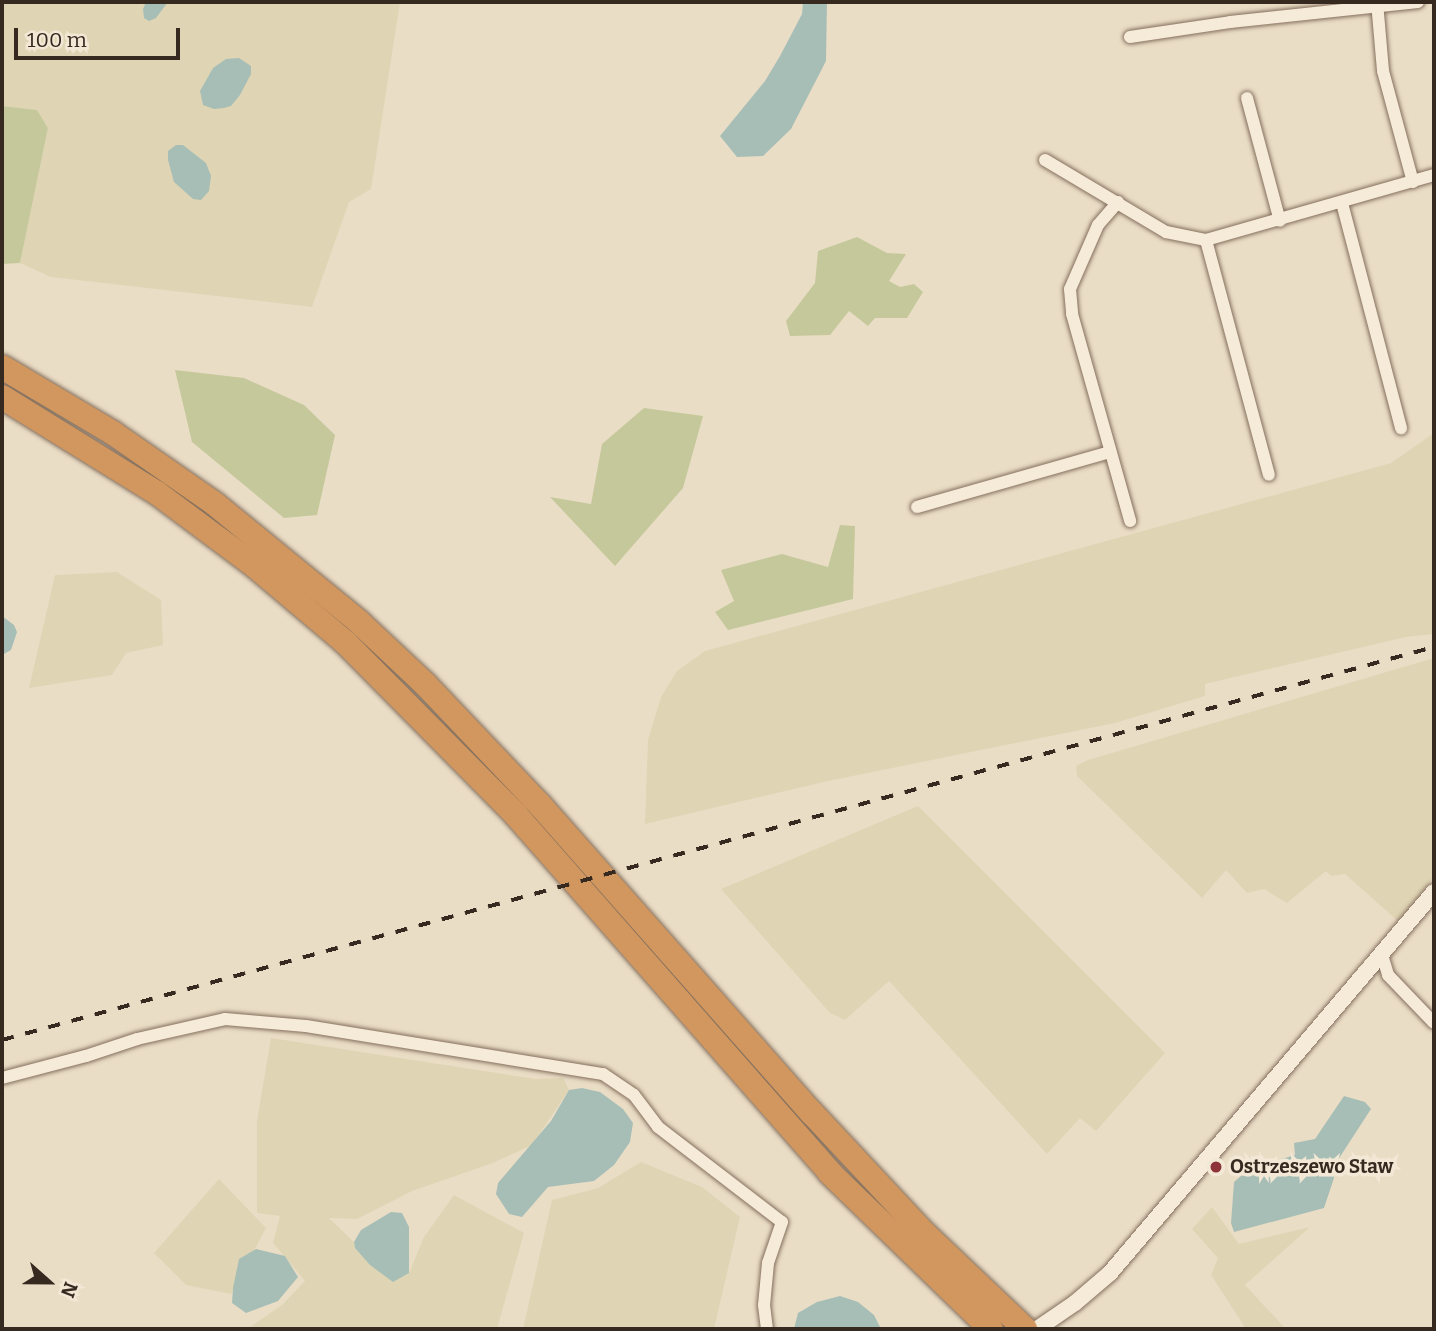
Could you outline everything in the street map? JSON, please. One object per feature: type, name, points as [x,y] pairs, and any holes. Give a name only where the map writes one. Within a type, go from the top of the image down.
[{"type":"highway","points":[[2,368],[156,493],[255,566],[346,643],[516,815],[830,1173],[991,1329]]},
{"type":"highway","points":[[2,397],[113,433],[271,547],[425,684],[540,805],[812,1113],[925,1234],[1025,1329]]},
{"type":"street","points":[[1130,37],[1377,4],[1418,2]]},
{"type":"street","points":[[1377,4],[1383,71],[1413,181]]},
{"type":"street","points":[[1247,99],[1280,221]]},
{"type":"street","points":[[1045,160],[1166,232],[1206,240],[1434,175]]},
{"type":"street","points":[[1118,202],[1098,225],[1070,289],[1072,314],[1130,521]]},
{"type":"street","points":[[1342,203],[1401,428]]},
{"type":"street","points":[[1206,240],[1269,475]]},
{"type":"street","points":[[917,507],[1110,452]]},
{"type":"street","points":[[1042,1326],[1110,1273],[1434,892]]},
{"type":"street","points":[[1382,955],[1388,975],[1434,1023]]},
{"type":"street","points":[[2,1078],[86,1056],[137,1039],[225,1019],[306,1026],[603,1073],[634,1095],[658,1127],[782,1222],[768,1263],[764,1305],[766,1329]]},
{"type":"shaded area","points":[[2,2],[400,2],[371,189],[349,202],[312,307],[51,277],[20,263],[48,128],[37,110],[2,106]]},
{"type":"shaded area","points":[[1434,433],[1434,634],[1406,637],[1205,684],[1205,696],[1115,723],[828,781],[645,824],[648,740],[661,697],[677,671],[705,651],[1391,463]]},
{"type":"shaded area","points":[[117,572],[161,600],[163,645],[126,653],[112,675],[29,688],[55,575]]},
{"type":"shaded area","points":[[1434,658],[1434,877],[1398,921],[1345,874],[1331,876],[1326,871],[1287,903],[1264,889],[1247,893],[1226,870],[1202,898],[1077,776],[1076,766],[1088,760]]},
{"type":"shaded area","points":[[918,806],[1165,1053],[1096,1131],[1080,1118],[1047,1154],[889,981],[845,1020],[830,1013],[721,889]]},
{"type":"shaded area","points":[[271,1038],[536,1079],[563,1078],[569,1090],[532,1145],[493,1163],[412,1191],[357,1219],[329,1218],[354,1242],[355,1248],[409,1273],[424,1237],[454,1195],[524,1233],[497,1329],[247,1329],[282,1305],[305,1281],[273,1243],[280,1216],[257,1213],[257,1121]]},
{"type":"shaded area","points":[[641,1162],[702,1187],[740,1217],[714,1329],[523,1329],[552,1200],[598,1188]]},
{"type":"shaded area","points":[[219,1179],[266,1228],[231,1294],[186,1285],[154,1253]]},
{"type":"shaded area","points":[[1212,1207],[1239,1244],[1310,1227],[1245,1285],[1286,1329],[1246,1329],[1211,1275],[1218,1258],[1192,1229]]},
{"type":"green space","points":[[2,106],[37,110],[48,128],[20,263],[2,264]]},
{"type":"green space","points":[[857,237],[887,253],[906,254],[889,281],[900,287],[914,284],[923,292],[907,318],[875,318],[868,326],[849,311],[830,335],[790,336],[786,321],[815,283],[818,251]]},
{"type":"green space","points":[[175,370],[244,378],[304,405],[335,435],[317,515],[284,518],[192,442]]},
{"type":"green space","points":[[644,408],[703,416],[683,488],[615,566],[550,497],[591,504],[602,444]]},
{"type":"green space","points":[[840,525],[855,526],[853,599],[728,630],[715,612],[734,601],[721,570],[782,554],[828,567]]},
{"type":"water","points":[[146,2],[168,2],[156,18],[149,21],[144,18],[143,9]]},
{"type":"water","points":[[803,2],[827,2],[826,61],[791,129],[763,156],[737,157],[720,136],[765,81],[802,14]]},
{"type":"water","points":[[239,58],[251,66],[251,74],[240,95],[231,106],[224,108],[214,109],[203,105],[200,91],[213,68],[226,59]]},
{"type":"water","points":[[176,145],[183,145],[206,163],[211,176],[209,191],[201,200],[193,199],[174,182],[168,151]]},
{"type":"water","points":[[2,616],[14,625],[17,632],[11,650],[2,655]]},
{"type":"water","points":[[582,1088],[600,1092],[623,1109],[633,1123],[630,1142],[614,1165],[594,1181],[548,1187],[522,1217],[509,1214],[496,1194],[498,1183],[551,1121],[569,1090]]},
{"type":"water","points":[[1344,1096],[1365,1102],[1371,1109],[1334,1166],[1334,1178],[1324,1208],[1234,1232],[1231,1223],[1234,1182],[1249,1169],[1295,1155],[1294,1143],[1315,1139]]},
{"type":"water","points":[[391,1212],[402,1213],[409,1227],[409,1273],[393,1282],[370,1265],[355,1248],[354,1242],[361,1230]]},
{"type":"water","points":[[256,1249],[285,1256],[298,1277],[278,1301],[246,1313],[232,1303],[233,1288],[239,1259]]},
{"type":"water","points":[[840,1296],[858,1302],[874,1315],[881,1329],[794,1329],[798,1313],[817,1302]]},
{"type":"railway","points":[[2,1040],[1434,647]]},
{"type":"place","name":"Ostrzeszewo Staw","points":[[1216,1167]]}]
